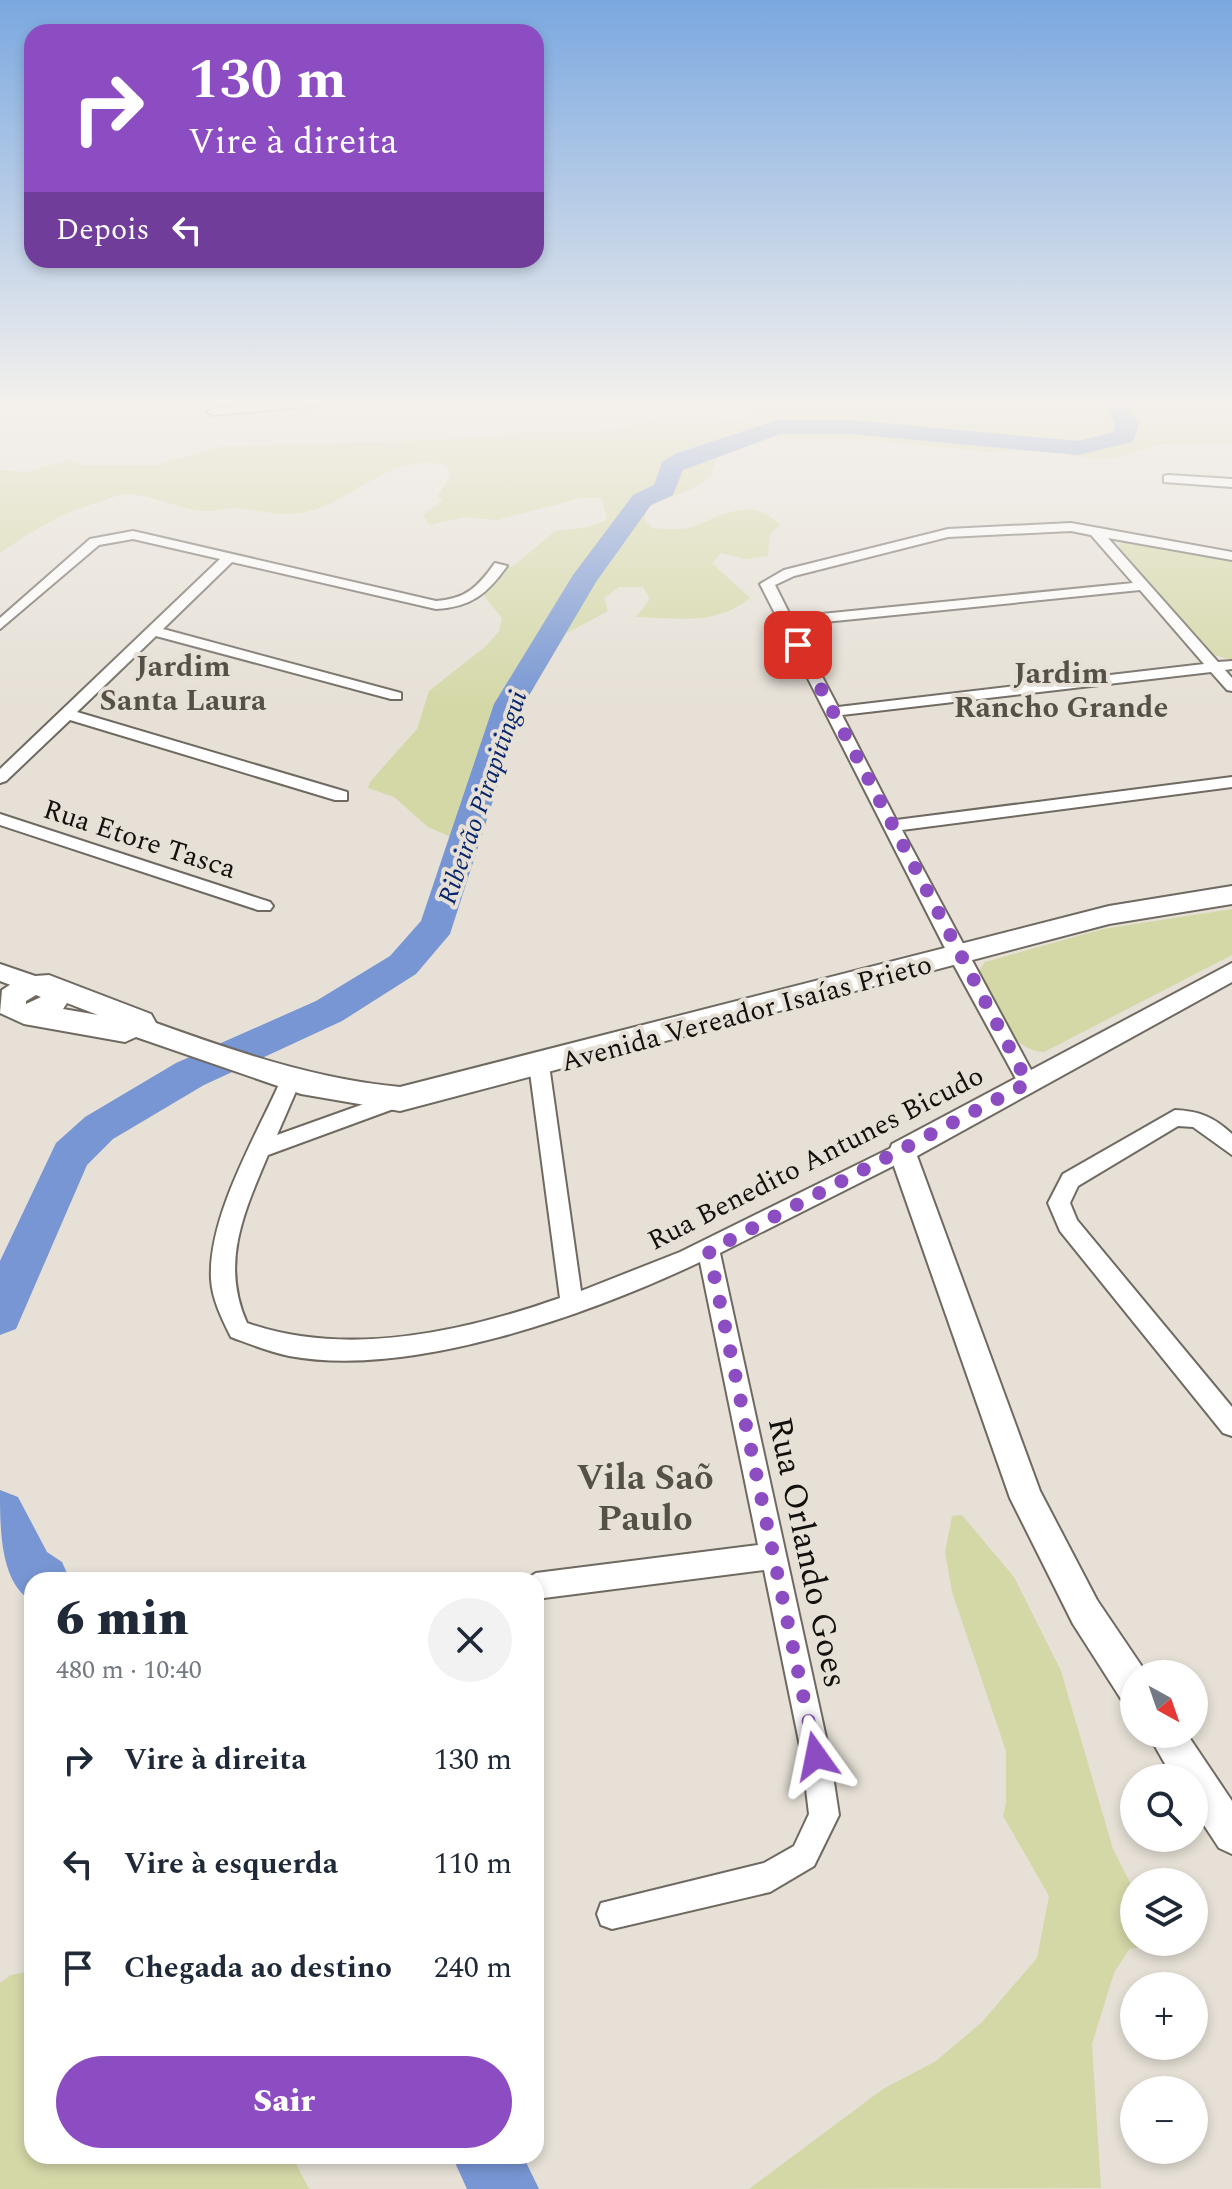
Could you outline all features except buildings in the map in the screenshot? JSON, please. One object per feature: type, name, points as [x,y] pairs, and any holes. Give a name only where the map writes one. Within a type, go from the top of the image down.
[{"type":"main road","name":"Avenida Vereador Isaías Prieto","points":[[18,996],[131,1033],[153,1032],[281,1078],[356,1096],[400,1099],[1109,915],[1232,895]]},
{"type":"main road","points":[[0,1032],[18,996]]},
{"type":"street","points":[[1028,1083],[958,956],[767,584],[789,573],[948,533],[1071,527],[1232,556]]},
{"type":"street","points":[[1096,532],[1232,687]]},
{"type":"street","points":[[0,625],[95,542],[113,536],[133,535],[436,605],[461,605],[478,596],[500,566]]},
{"type":"street","points":[[0,778],[230,557]]},
{"type":"street","points":[[787,622],[1144,586]]},
{"type":"street","points":[[153,631],[396,696]]},
{"type":"street","points":[[833,712],[1232,665]]},
{"type":"street","points":[[67,714],[341,796]]},
{"type":"street","points":[[891,826],[1232,782]]},
{"type":"street","name":"Rua Etore Tasca","points":[[0,819],[264,906]]},
{"type":"street","name":"Rua Benedito Antunes Bicudo","points":[[281,1078],[262,1149],[229,1233],[222,1275],[227,1305],[239,1330],[294,1347],[363,1351],[461,1335],[572,1304],[709,1251],[902,1152],[1232,971]]},
{"type":"street","points":[[539,1065],[572,1304]]},
{"type":"street","name":"Avenida Vereador Isaías Prieto","points":[[262,1149],[400,1099]]},
{"type":"street","points":[[1232,1147],[1215,1130],[1197,1119],[1175,1118],[1070,1180],[1059,1203],[1068,1225],[1232,1425]]},
{"type":"street","points":[[902,1152],[1026,1498],[1085,1612],[1120,1665]]},
{"type":"street","name":"Rua Orlando Goes","points":[[612,1914],[770,1877],[804,1856],[824,1815],[816,1756],[709,1251]]},
{"type":"street","points":[[544,1585],[773,1556]]},
{"type":"street","points":[[1175,1748],[1232,1835]]},
{"type":"green space","points":[[0,503],[96,503],[58,517],[0,553]]},
{"type":"green space","points":[[168,503],[330,503],[295,514],[234,508],[203,511]]},
{"type":"green space","points":[[439,503],[561,503],[497,520],[465,517],[429,525],[423,515]]},
{"type":"green space","points":[[603,503],[657,503],[648,507],[644,518],[652,528],[692,527],[740,510],[760,512],[780,525],[770,534],[768,556],[746,559],[721,553],[712,563],[750,598],[737,607],[710,617],[636,617],[650,599],[643,587],[619,587],[604,598],[608,611],[567,633],[538,656],[527,685],[514,698],[510,729],[492,761],[469,830],[451,837],[428,827],[394,797],[368,788],[417,729],[429,691],[486,646],[499,631],[502,618],[486,599],[479,577],[513,566],[555,531],[588,527],[607,520]]},
{"type":"green space","points":[[1126,541],[1232,560],[1232,660],[1215,655],[1119,549],[1119,544]]},
{"type":"green space","points":[[1232,909],[1232,955],[1044,1052],[1020,1043],[1011,1034],[1002,1022],[979,971],[985,962],[1103,929]]},
{"type":"green space","points":[[962,1515],[1014,1577],[1061,1671],[1113,1849],[1122,1868],[1120,1868],[1120,1956],[1125,1956],[1114,1973],[1092,2044],[1101,2188],[749,2189],[883,2089],[936,2061],[982,2022],[1037,1958],[1049,1896],[1003,1816],[1006,1751],[952,1592],[945,1552],[952,1516]]},
{"type":"green space","points":[[24,1973],[24,2164],[296,2164],[309,2189],[0,2189],[0,1983],[11,1975]]},
{"type":"waterway","name":"Ribeirão Pirapitingui","points":[[0,1315],[4,1300],[71,1155],[99,1128],[190,1074],[329,1011],[403,965],[437,925],[509,704],[583,581],[640,503]]},
{"type":"waterway","name":"Ribeirão Pirapitingui","points":[[0,1514],[32,1572]]},
{"type":"waterway","name":"Ribeirão Pirapitingui","points":[[490,2164],[505,2189]]},
{"type":"district","name":"Jardim Santa Laura","points":[[183,683]]},
{"type":"district","name":"Jardim Rancho Grande","points":[[1061,690]]},
{"type":"district","name":"Vila Saõ Paulo","points":[[645,1496]]},
{"type":"route","points":[[798,645],[958,956],[1028,1083],[709,1251],[816,1756]]}]
